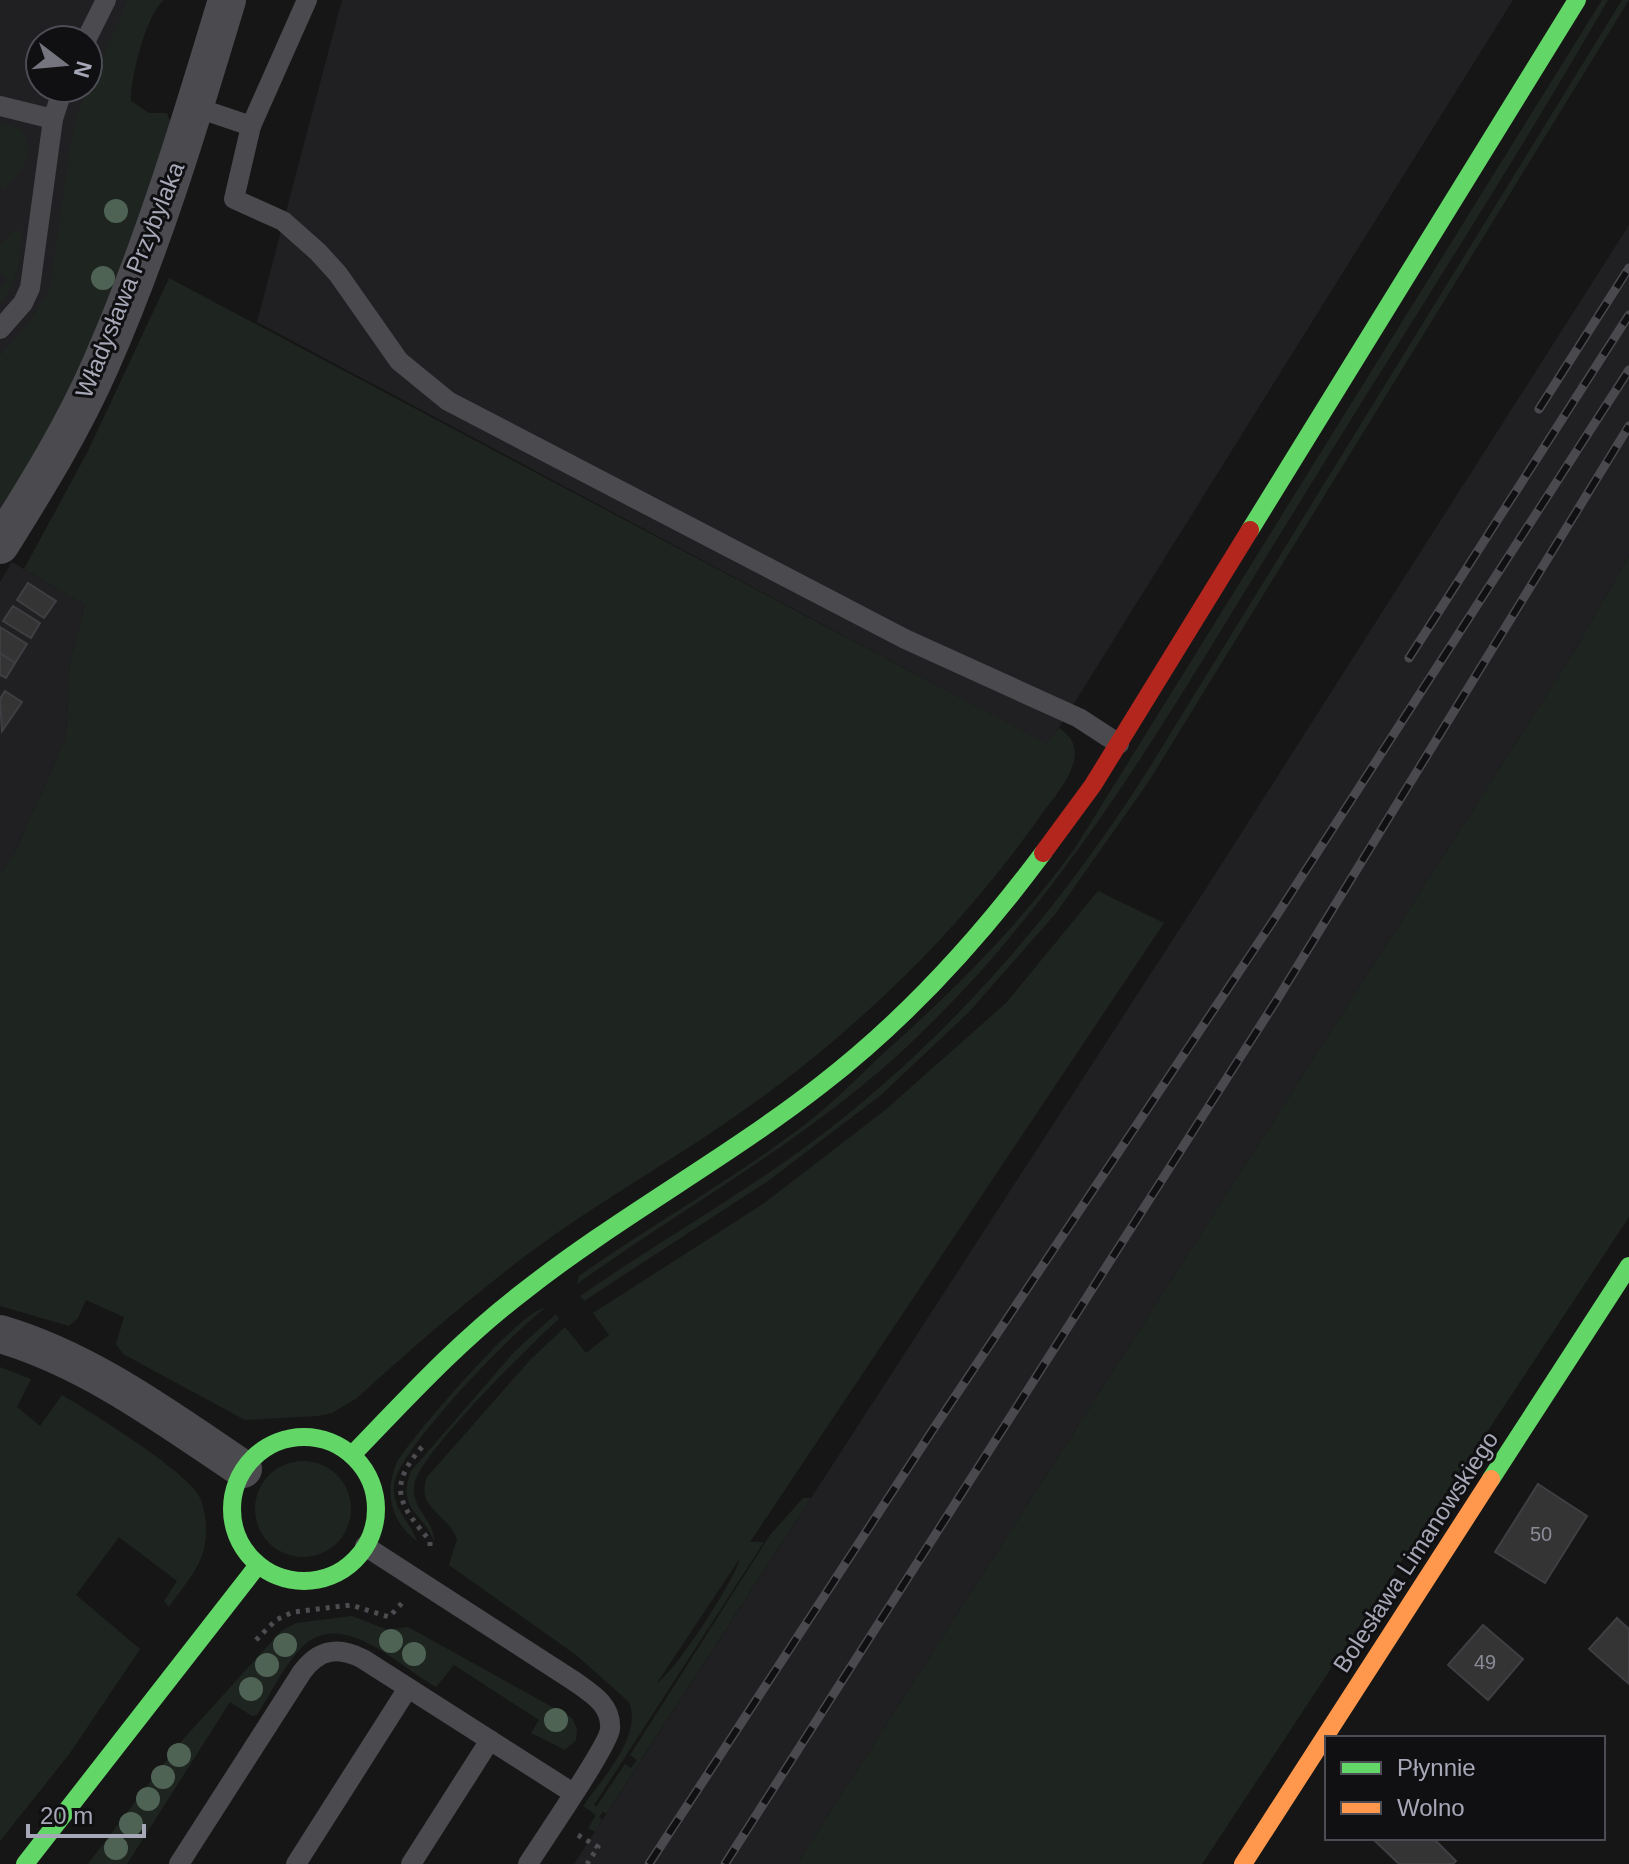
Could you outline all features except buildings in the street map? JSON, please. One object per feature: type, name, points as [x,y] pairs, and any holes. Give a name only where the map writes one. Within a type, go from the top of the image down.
[{"type":"street","name":"Władysława Przybylaka","points":[[0,545],[55,457],[101,365],[161,215],[227,0]]},
{"type":"street","points":[[352,1455],[520,1294],[585,1245],[780,1117],[900,1016],[967,949],[1033,870],[1119,744],[1577,0]]},
{"type":"street","name":"Bolesława Limanowskiego","points":[[1326,1736],[1629,1266]]},
{"type":"street","points":[[0,1334],[45,1350],[97,1375],[243,1469]]},
{"type":"street","points":[[299,1436],[329,1440],[352,1455],[371,1482],[376,1506],[373,1531],[365,1546],[344,1569],[321,1579],[285,1579],[258,1565],[243,1549],[232,1521],[234,1491],[243,1469],[257,1452],[270,1444],[299,1436]]},
{"type":"street","points":[[25,1864],[258,1565]]},
{"type":"street","name":"Bolesława Limanowskiego","points":[[1243,1864],[1325,1737]]},
{"type":"lane","points":[[94,24],[106,0]]},
{"type":"lane","points":[[307,0],[251,126],[234,199],[283,221],[318,252],[338,274],[399,361],[448,401],[905,639],[1079,718],[1119,744]]},
{"type":"lane","points":[[0,329],[23,303],[30,288],[53,119],[58,104]]},
{"type":"lane","points":[[0,106],[53,119]]},
{"type":"lane","points":[[195,107],[251,126]]},
{"type":"lane","points":[[365,1546],[597,1697],[607,1711],[610,1731],[528,1864]]},
{"type":"lane","points":[[179,1864],[312,1660],[329,1651],[346,1651],[573,1793]]},
{"type":"lane","points":[[296,1864],[408,1688]]},
{"type":"lane","points":[[411,1864],[490,1740]]},
{"type":"path","points":[[249,1648],[276,1620],[287,1614],[351,1605],[389,1617],[399,1608]]},
{"type":"path","points":[[587,1864],[598,1847],[588,1841]]},
{"type":"shaded area","points":[[0,0],[145,0],[0,496]]},
{"type":"shaded area","points":[[128,0],[164,0],[151,19],[140,48],[131,101],[149,113],[167,113],[172,126],[170,136],[82,369],[0,513],[0,356],[30,322],[50,288],[71,140],[82,104],[104,104],[104,54]]},
{"type":"shaded area","points":[[342,0],[1513,0],[1048,745],[257,322]]},
{"type":"shaded area","points":[[1602,0],[1608,0],[1531,130],[1165,721],[1074,854],[1025,918],[973,980],[877,1073],[794,1137],[577,1284],[579,1276],[751,1163],[837,1098],[961,980],[1008,931],[1053,877],[1075,848]]},
{"type":"shaded area","points":[[1622,0],[1629,0],[1149,781],[1056,913],[968,1013],[881,1095],[768,1181],[584,1301],[580,1296],[780,1165],[857,1106],[950,1022],[1033,929],[1072,880],[1143,778]]},
{"type":"shaded area","points":[[0,122],[20,129],[28,147],[22,169],[4,189],[0,185]]},
{"type":"shaded area","points":[[1629,225],[1629,556],[1571,657],[797,1864],[574,1864],[1214,876]]},
{"type":"shaded area","points":[[14,230],[21,231],[22,235],[18,262],[11,288],[0,303],[0,289],[8,280],[0,272],[0,246]]},
{"type":"shaded area","points":[[169,278],[1047,744],[1059,728],[1070,738],[1074,749],[1074,760],[1063,784],[1006,862],[934,946],[854,1023],[724,1124],[532,1251],[443,1322],[357,1398],[332,1413],[318,1416],[245,1420],[123,1354],[116,1344],[124,1317],[86,1300],[78,1318],[69,1326],[0,1306],[0,874],[14,854],[66,738],[70,662],[85,605],[24,569],[88,451]]},
{"type":"shaded area","points":[[1629,556],[1629,1217],[1202,1864],[797,1864],[1571,657]]},
{"type":"shaded area","points":[[12,562],[85,605],[70,662],[66,738],[14,854],[0,874],[0,582]]},
{"type":"shaded area","points":[[1098,891],[1164,923],[750,1542],[764,1542],[594,1805],[596,1807],[625,1764],[631,1768],[637,1760],[630,1755],[770,1535],[803,1498],[811,1498],[606,1814],[603,1812],[599,1817],[602,1820],[595,1832],[588,1828],[596,1815],[583,1806],[626,1743],[632,1715],[629,1702],[576,1655],[449,1565],[457,1539],[425,1496],[427,1477],[531,1359],[565,1327],[586,1353],[609,1335],[593,1313],[763,1204],[884,1111],[1006,1003]],"holes":[[[740,1558],[690,1644],[657,1683]]]},
{"type":"shaded area","points":[[545,1308],[459,1392],[400,1468],[394,1493],[417,1541],[401,1524],[392,1505],[391,1484],[397,1462],[444,1402],[491,1351],[532,1314]]},
{"type":"shaded area","points":[[556,1314],[559,1319],[454,1426],[420,1471],[414,1494],[431,1527],[434,1542],[409,1503],[407,1484],[411,1471],[515,1351]]},
{"type":"shaded area","points":[[0,1367],[31,1379],[17,1407],[40,1426],[62,1395],[174,1470],[198,1494],[206,1528],[204,1549],[198,1564],[169,1607],[164,1601],[177,1581],[119,1537],[76,1595],[140,1649],[70,1753],[0,1841]]},
{"type":"shaded area","points":[[303,1461],[321,1464],[337,1475],[348,1491],[351,1509],[348,1527],[337,1543],[321,1554],[303,1557],[285,1554],[269,1543],[258,1527],[255,1509],[258,1491],[269,1475],[285,1464]]},
{"type":"shaded area","points":[[352,1616],[388,1630],[408,1627],[572,1718],[577,1729],[576,1740],[565,1750],[531,1733],[539,1720],[454,1665],[436,1687],[370,1644],[334,1634],[317,1637],[295,1655],[257,1715],[252,1716],[230,1702],[127,1864],[88,1864],[178,1745],[281,1631],[296,1623]]},
{"type":"railway","points":[[1539,409],[1629,268]]},
{"type":"railway","points":[[1409,658],[1629,315]]},
{"type":"railway","points":[[649,1864],[934,1428],[1271,924],[1629,370]]},
{"type":"railway","points":[[725,1864],[1278,998],[1629,426]]},
{"type":"traffic: fast","points":[[1250,530],[1577,0]]},
{"type":"traffic: fast","points":[[352,1455],[500,1310],[596,1238],[748,1138],[822,1084],[883,1033],[967,947],[1043,853]]},
{"type":"traffic: fast","points":[[1491,1479],[1629,1266]]},
{"type":"traffic: fast","points":[[304,1437],[332,1442],[355,1458],[371,1481],[376,1509],[371,1537],[355,1560],[332,1576],[304,1581],[276,1576],[253,1560],[237,1537],[232,1509],[237,1481],[253,1458],[276,1442],[304,1437]]},
{"type":"traffic: fast","points":[[25,1864],[258,1565]]},
{"type":"traffic: slow","points":[[1325,1736],[1491,1479]]},
{"type":"traffic: slow","points":[[1243,1864],[1325,1737]]},
{"type":"traffic: jam","points":[[1043,853],[1093,785],[1250,530]]}]
